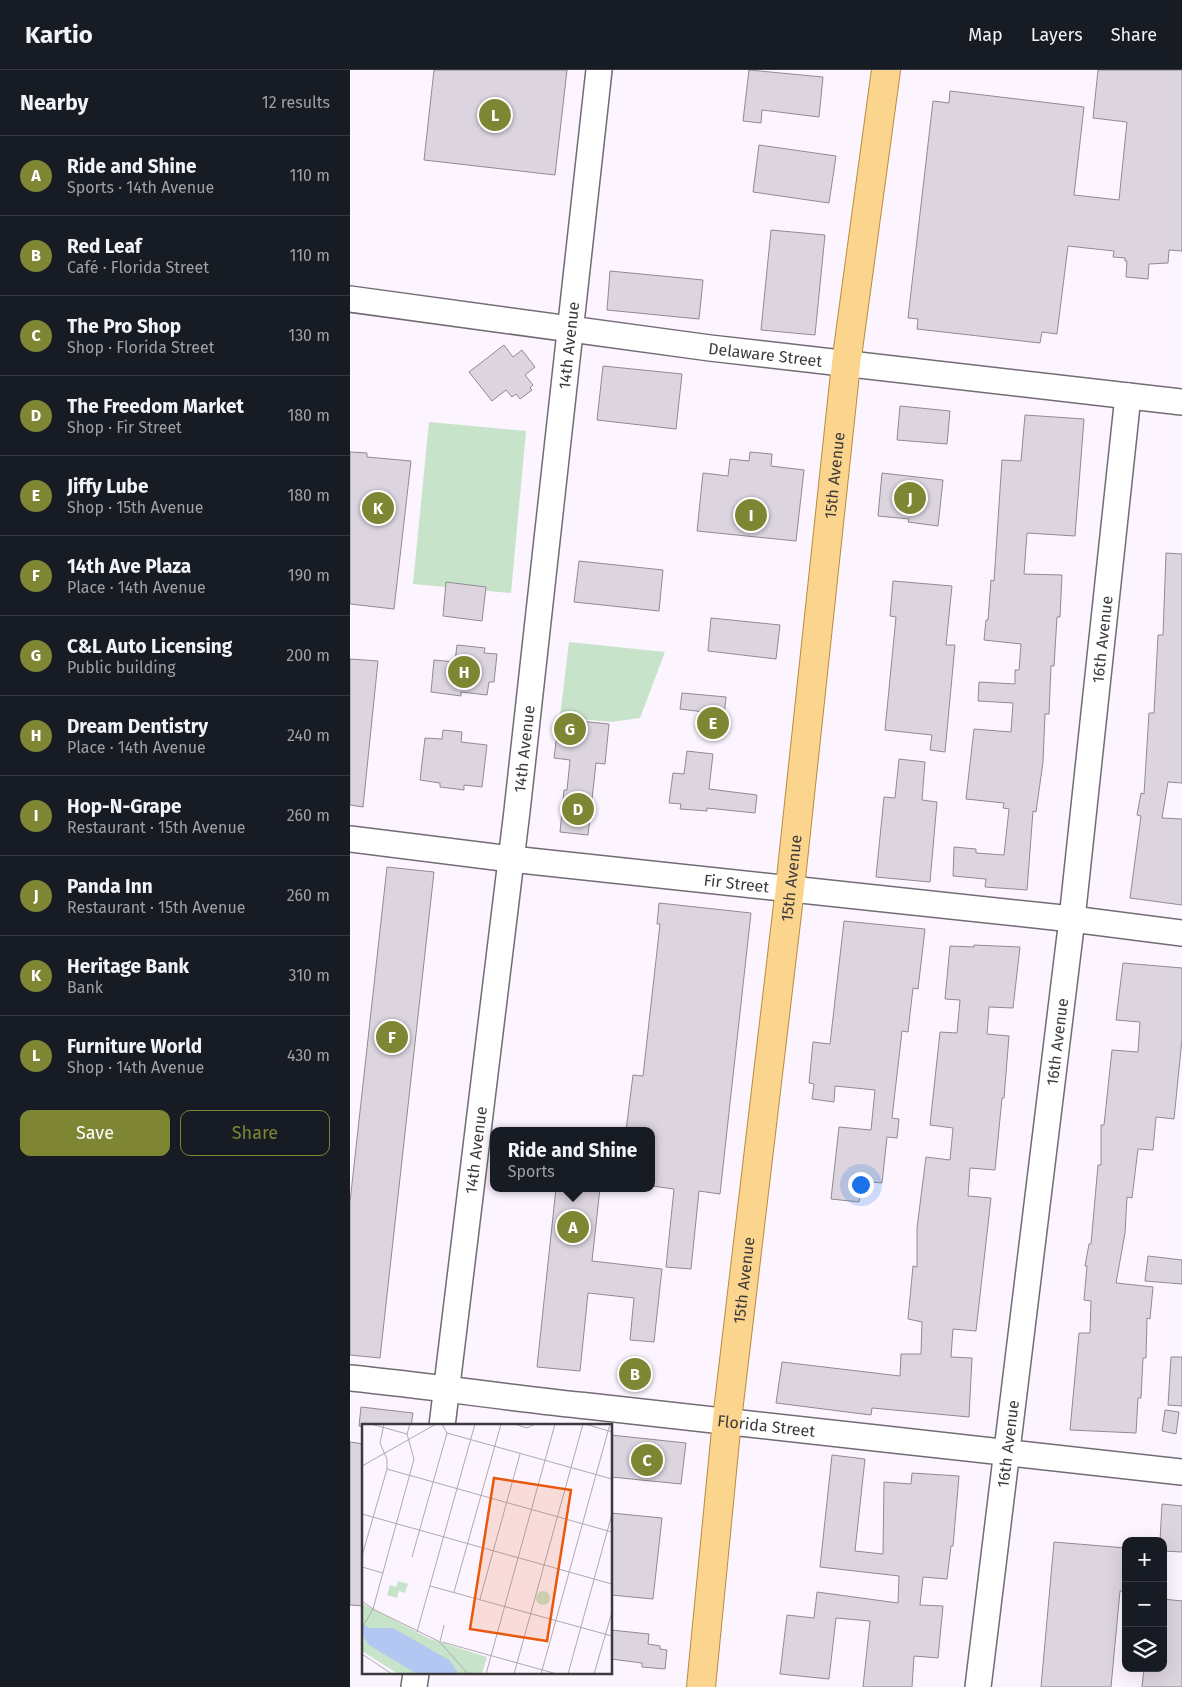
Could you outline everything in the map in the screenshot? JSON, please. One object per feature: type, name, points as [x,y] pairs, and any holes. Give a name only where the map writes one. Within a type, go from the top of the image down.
[{"type":"main road","name":"15th Avenue","points":[[701,1687],[727,1420],[790,888],[846,364],[886,70]]},
{"type":"street","name":"14th Avenue","points":[[442,1424],[511,859],[599,70]]},
{"type":"street","name":"Delaware Street","points":[[350,299],[435,309],[569,330],[1182,402]]},
{"type":"street","name":"16th Avenue","points":[[978,1687],[1072,919],[1128,396]]},
{"type":"street","name":"Fir Street","points":[[350,838],[511,859],[1072,919],[1182,933]]},
{"type":"street","name":"Florida Street","points":[[350,1378],[586,1406],[727,1420],[878,1440],[1182,1472]]},
{"type":"street","points":[[414,1687],[416,1674]]},
{"type":"green space","points":[[429,422],[526,431],[511,593],[413,584]]},
{"type":"green space","points":[[569,642],[665,652],[640,718],[611,722],[560,717]]},
{"type":"building","points":[[434,70],[567,70],[555,175],[424,160]]},
{"type":"building","points":[[749,70],[823,77],[819,117],[762,110],[761,123],[743,121]]},
{"type":"building","points":[[1098,70],[1182,70],[1182,251],[1169,250],[1168,263],[1149,264],[1148,279],[1126,277],[1127,261],[1125,261],[1125,258],[1113,257],[1114,251],[1068,246],[1057,334],[1042,332],[1040,343],[917,329],[918,319],[908,318],[933,101],[949,103],[950,91],[1084,107],[1074,195],[1119,200],[1127,122],[1093,118]]},
{"type":"building","points":[[759,145],[836,156],[829,203],[753,192]]},
{"type":"building","points":[[771,230],[825,235],[815,335],[761,330]]},
{"type":"building","points":[[610,271],[703,280],[699,319],[607,310]]},
{"type":"building","points":[[504,345],[513,357],[522,350],[535,367],[525,375],[533,385],[530,388],[532,390],[520,399],[516,394],[512,397],[506,390],[492,401],[469,372]]},
{"type":"building","points":[[603,366],[682,374],[676,429],[597,420]]},
{"type":"building","points":[[900,406],[950,411],[947,444],[897,440]]},
{"type":"building","points":[[1025,415],[1084,419],[1075,536],[1027,533],[1024,574],[1062,575],[1060,617],[1057,617],[1054,666],[1051,666],[1049,714],[1045,714],[1043,762],[1036,812],[1033,811],[1027,890],[985,887],[986,879],[953,876],[954,847],[976,849],[976,853],[1004,855],[1009,809],[1003,808],[1004,803],[966,799],[974,729],[1011,732],[1013,703],[978,701],[979,682],[1015,684],[1015,670],[1019,670],[1021,644],[984,640],[986,620],[988,620],[991,580],[994,581],[1002,460],[1021,461]]},
{"type":"building","points":[[350,452],[367,453],[367,457],[411,461],[394,609],[350,604]]},
{"type":"building","points":[[750,452],[772,454],[771,466],[804,470],[796,541],[697,531],[703,473],[728,476],[730,459],[749,461]]},
{"type":"building","points":[[882,473],[943,480],[938,526],[908,522],[909,519],[878,516]]},
{"type":"building","points":[[1166,553],[1182,554],[1182,783],[1168,782],[1162,818],[1182,819],[1182,905],[1130,898],[1141,816],[1137,815],[1141,793],[1144,794],[1149,713],[1154,713],[1158,635],[1163,635]]},
{"type":"building","points":[[579,561],[663,570],[659,611],[574,602]]},
{"type":"building","points":[[893,581],[952,586],[946,645],[955,645],[945,752],[930,750],[932,735],[885,730],[896,617],[890,616]]},
{"type":"building","points":[[446,582],[486,587],[482,621],[443,616]]},
{"type":"building","points":[[711,618],[780,625],[776,659],[708,651]]},
{"type":"building","points":[[457,645],[485,648],[484,653],[497,654],[494,682],[489,682],[487,695],[461,692],[461,696],[431,692],[434,660],[455,662]]},
{"type":"building","points":[[350,659],[378,661],[363,807],[350,805]]},
{"type":"building","points":[[682,693],[726,697],[722,736],[702,733],[704,712],[680,709]]},
{"type":"building","points":[[559,719],[609,724],[605,764],[596,763],[588,835],[560,832],[564,790],[567,790],[570,760],[554,758]]},
{"type":"building","points":[[443,730],[462,732],[461,742],[487,745],[482,787],[464,785],[464,790],[440,787],[440,783],[420,780],[425,738],[442,739]]},
{"type":"building","points":[[687,751],[713,754],[709,789],[757,795],[755,813],[707,808],[707,811],[680,809],[681,804],[669,803],[673,773],[684,774]]},
{"type":"building","points":[[899,759],[925,762],[922,800],[937,802],[930,882],[876,877],[884,797],[895,798]]},
{"type":"building","points":[[387,867],[434,872],[380,1358],[350,1355],[350,1202]]},
{"type":"building","points":[[659,903],[751,913],[720,1194],[699,1191],[691,1269],[666,1267],[674,1189],[655,1186],[655,1127],[626,1127],[633,1075],[643,1076],[660,924],[657,924]]},
{"type":"building","points":[[844,921],[925,929],[918,989],[913,988],[908,1032],[902,1031],[892,1118],[899,1119],[897,1138],[887,1137],[882,1183],[862,1181],[859,1202],[831,1199],[839,1127],[871,1130],[875,1090],[835,1086],[834,1102],[812,1099],[814,1084],[809,1083],[813,1042],[830,1044]]},
{"type":"building","points":[[974,945],[1020,947],[1013,1008],[989,1007],[987,1034],[1009,1036],[995,1170],[970,1168],[968,1196],[991,1198],[976,1331],[953,1329],[951,1357],[972,1358],[969,1417],[872,1408],[871,1415],[776,1403],[782,1362],[900,1376],[901,1354],[921,1354],[922,1322],[908,1319],[913,1266],[917,1267],[917,1228],[926,1157],[950,1160],[953,1128],[930,1125],[940,1032],[957,1033],[960,1000],[945,999],[950,946],[974,947]]},
{"type":"building","points":[[1123,963],[1182,968],[1182,1039],[1174,1119],[1156,1117],[1153,1150],[1138,1149],[1132,1198],[1127,1197],[1125,1233],[1116,1283],[1153,1287],[1150,1319],[1147,1318],[1146,1358],[1143,1358],[1141,1398],[1138,1398],[1136,1433],[1070,1430],[1079,1333],[1090,1333],[1091,1301],[1084,1300],[1087,1266],[1085,1266],[1089,1244],[1091,1244],[1098,1165],[1101,1165],[1101,1125],[1104,1125],[1112,1050],[1138,1052],[1140,1022],[1116,1020]]},
{"type":"building","points":[[556,1192],[600,1192],[592,1261],[662,1269],[654,1342],[630,1340],[634,1298],[588,1293],[580,1371],[537,1367]]},
{"type":"building","points":[[1148,1256],[1182,1260],[1182,1284],[1145,1281]]},
{"type":"building","points":[[1171,1357],[1182,1357],[1182,1406],[1168,1405]]},
{"type":"building","points":[[361,1407],[413,1413],[411,1424],[362,1424],[362,1426],[359,1426]]},
{"type":"building","points":[[1165,1410],[1179,1412],[1176,1434],[1162,1431]]},
{"type":"building","points":[[612,1435],[686,1443],[681,1484],[612,1477]]},
{"type":"building","points":[[350,1442],[362,1444],[362,1606],[350,1605]]},
{"type":"building","points":[[832,1455],[865,1459],[855,1551],[883,1554],[884,1482],[911,1484],[912,1473],[959,1476],[953,1546],[951,1546],[947,1579],[923,1577],[920,1605],[943,1606],[938,1658],[914,1656],[912,1687],[863,1687],[870,1621],[836,1618],[829,1679],[780,1674],[787,1615],[814,1618],[817,1592],[898,1603],[899,1576],[820,1567]]},
{"type":"building","points":[[1162,1504],[1182,1506],[1182,1552],[1167,1551],[1167,1537],[1160,1537]]},
{"type":"building","points":[[612,1513],[662,1518],[653,1599],[612,1595]]},
{"type":"building","points":[[1054,1542],[1122,1548],[1122,1591],[1120,1591],[1111,1687],[1041,1687]]},
{"type":"building","points":[[1167,1599],[1182,1601],[1182,1687],[1142,1687],[1144,1672],[1167,1672]]},
{"type":"building","points":[[612,1630],[649,1634],[648,1644],[660,1646],[660,1649],[667,1650],[665,1669],[642,1667],[642,1663],[612,1659]]},
{"type":"place","name":"Furniture World","points":[[495,115]]},
{"type":"place","name":"Panda Inn","points":[[910,498]]},
{"type":"place","name":"Heritage Bank","points":[[378,508]]},
{"type":"place","name":"Hop-N-Grape","points":[[751,515]]},
{"type":"place","name":"Dream Dentistry","points":[[464,672]]},
{"type":"place","name":"Jiffy Lube","points":[[713,723]]},
{"type":"place","name":"C&L Auto Licensing","points":[[570,729]]},
{"type":"place","name":"The Freedom Market","points":[[578,809]]},
{"type":"place","name":"14th Ave Plaza","points":[[392,1037]]},
{"type":"place","name":"Ride and Shine","points":[[573,1227]]},
{"type":"place","name":"Red Leaf","points":[[635,1374]]},
{"type":"place","name":"The Pro Shop","points":[[647,1460]]}]
